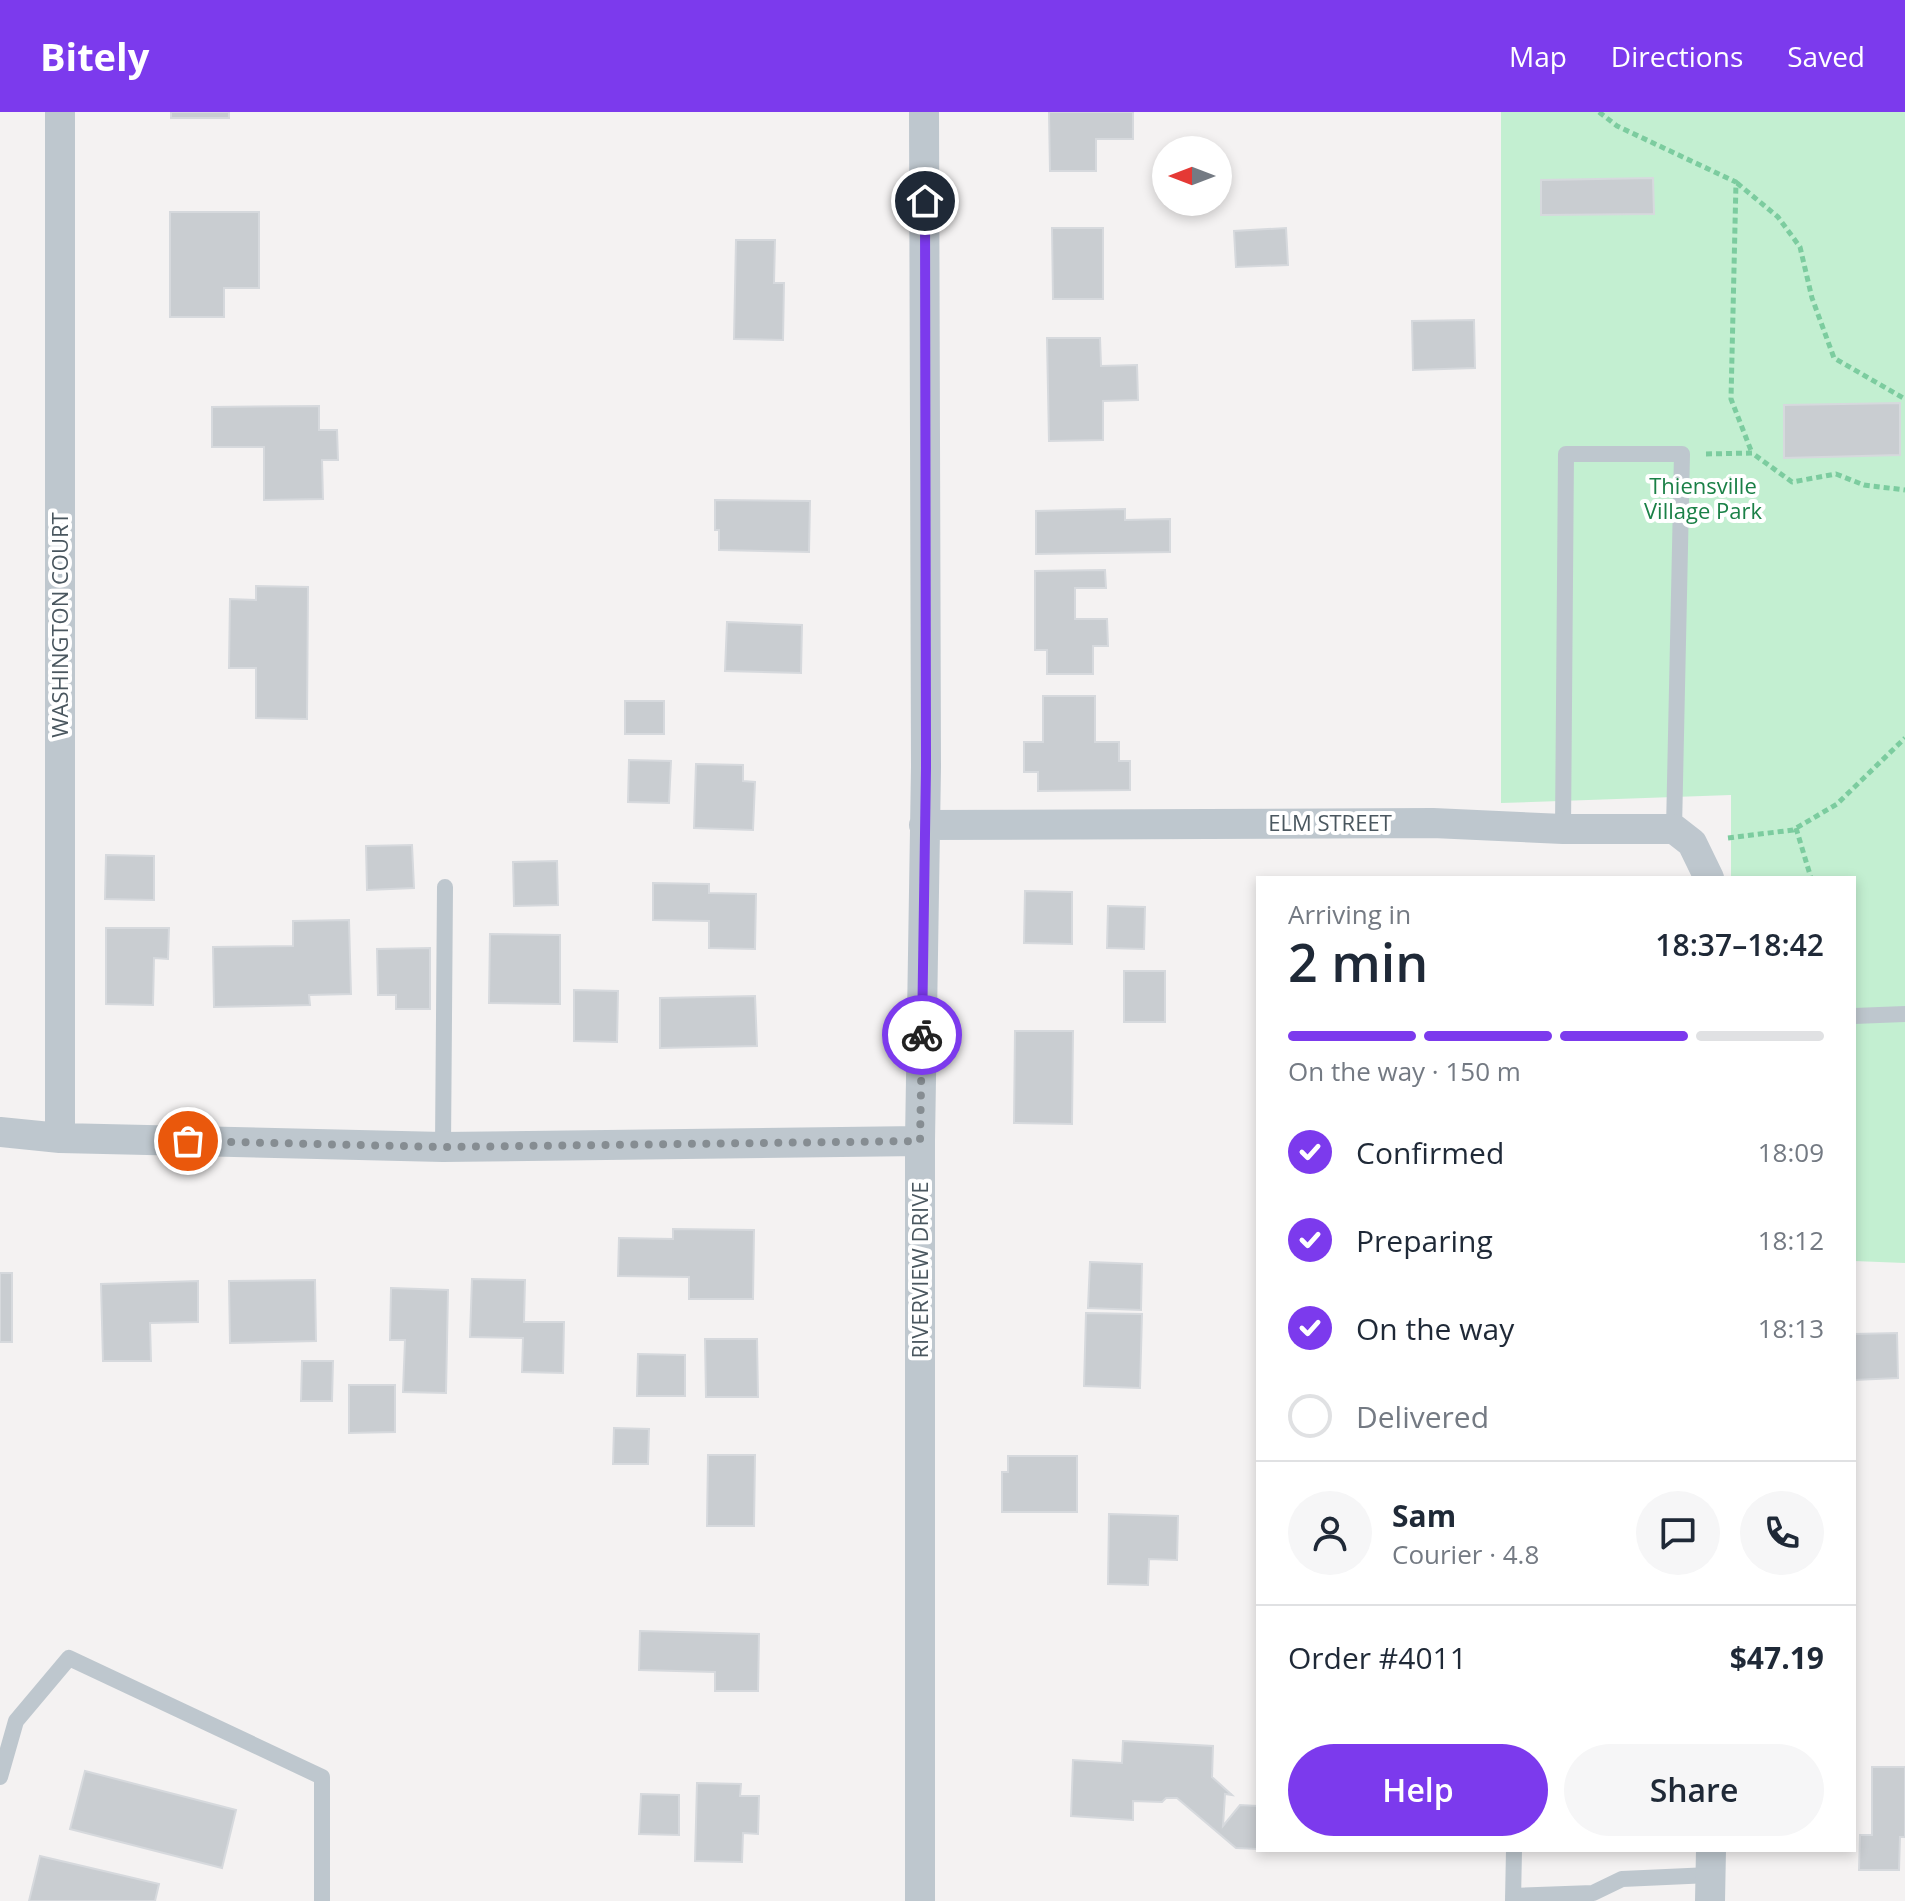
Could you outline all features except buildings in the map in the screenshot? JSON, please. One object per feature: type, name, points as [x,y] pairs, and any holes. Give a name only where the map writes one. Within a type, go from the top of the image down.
[{"type":"street","name":"WASHINGTON COURT","points":[[60,112],[60,1138]]},
{"type":"street","name":"RIVERVIEW DRIVE","points":[[920,1901],[920,1141],[926,767],[924,112]]},
{"type":"street","name":"ELM STREET","points":[[924,825],[1433,823],[1683,836]]},
{"type":"street","points":[[1683,836],[1708,876]]},
{"type":"street","points":[[0,1132],[60,1138],[443,1147],[920,1141]]},
{"type":"lane","points":[[1563,829],[1566,454],[1682,454],[1683,836]]},
{"type":"lane","points":[[443,1147],[445,887]]},
{"type":"lane","points":[[1856,1016],[1905,1014]]},
{"type":"lane","points":[[0,1777],[16,1721],[69,1658],[322,1777],[322,1901]]},
{"type":"lane","points":[[1514,1852],[1513,1898],[1601,1897],[1622,1879],[1710,1875]]},
{"type":"path","points":[[1599,112],[1617,126],[1736,182],[1778,217],[1800,247],[1812,298],[1834,358],[1905,399]]},
{"type":"path","points":[[1736,182],[1731,399],[1752,453],[1792,482],[1836,474],[1864,485],[1905,490]]},
{"type":"path","points":[[1682,454],[1752,453]]},
{"type":"path","points":[[1683,836],[1796,828],[1837,804],[1905,738]]},
{"type":"path","points":[[1796,828],[1810,876]]},
{"type":"green space","name":"Thiensville Village Park","points":[[1501,112],[1905,112],[1905,1263],[1856,1261],[1856,876],[1731,876],[1731,795],[1501,803]]},
{"type":"way so far","points":[[188,1141],[443,1147],[920,1141],[922,1035]]},
{"type":"route","points":[[922,1035],[926,767],[925,201]]}]
